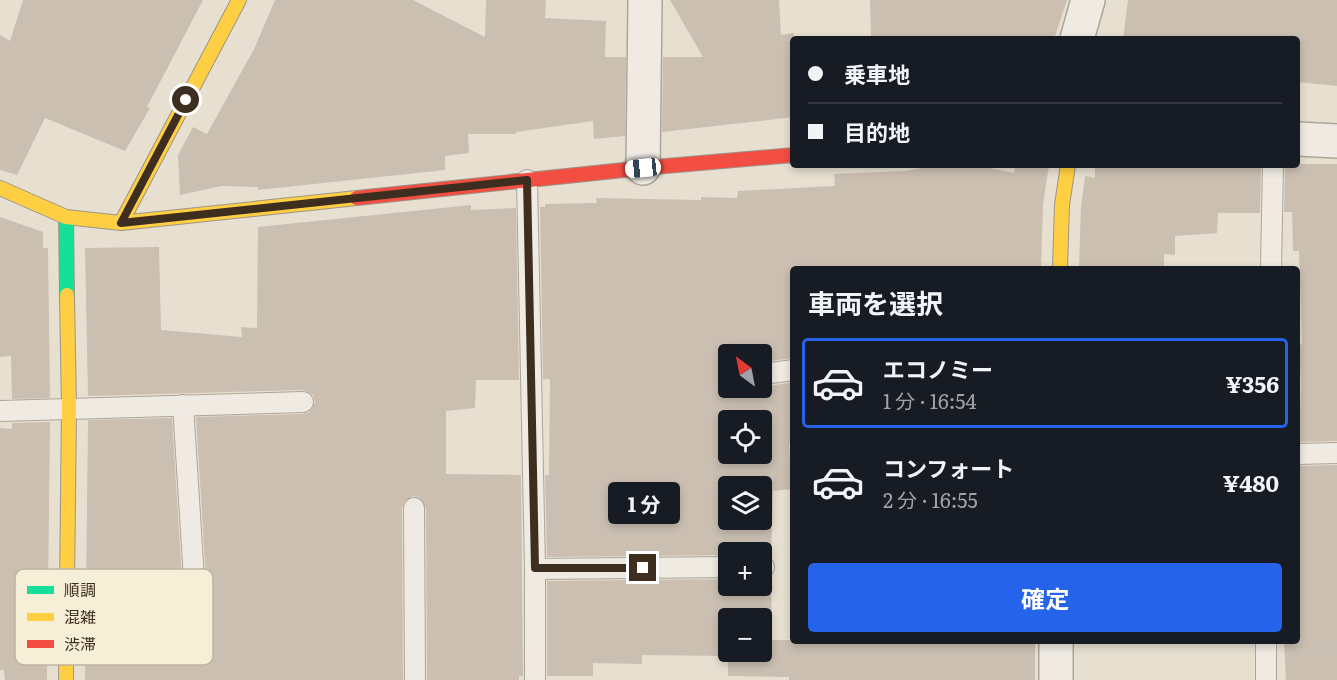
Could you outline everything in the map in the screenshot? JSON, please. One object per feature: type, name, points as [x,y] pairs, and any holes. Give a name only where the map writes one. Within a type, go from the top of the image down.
[{"type":"street","points":[[121,223],[239,0]]},
{"type":"street","points":[[643,168],[645,0]]},
{"type":"street","points":[[1078,36],[1088,0]]},
{"type":"street","points":[[1300,139],[1337,141]]},
{"type":"street","points":[[0,188],[66,217],[121,223],[643,168],[790,155]]},
{"type":"street","points":[[1060,266],[1062,205],[1068,168]]},
{"type":"street","points":[[66,217],[69,408],[67,569]]},
{"type":"street","points":[[1056,644],[1056,680]]},
{"type":"street","points":[[66,665],[66,680]]},
{"type":"lane","points":[[1271,266],[1273,168]]},
{"type":"lane","points":[[527,180],[535,680]]},
{"type":"lane","points":[[772,373],[790,370]]},
{"type":"lane","points":[[0,411],[303,402]]},
{"type":"lane","points":[[183,405],[193,569]]},
{"type":"lane","points":[[1300,454],[1337,453]]},
{"type":"lane","points":[[414,508],[416,680]]},
{"type":"lane","points":[[535,568],[718,567]]},
{"type":"lane","points":[[1266,646],[1266,680]]},
{"type":"path","points":[[1266,646],[1337,648]]},
{"type":"building","points":[[23,0],[203,0],[147,107],[150,108],[125,151],[45,118],[17,175],[0,170],[0,35],[10,41]]},
{"type":"building","points":[[275,0],[413,0],[485,37],[486,0],[546,0],[545,18],[606,21],[605,57],[626,57],[625,136],[594,139],[593,121],[516,132],[516,134],[468,134],[469,153],[445,156],[445,170],[258,190],[258,187],[222,186],[180,195],[178,155],[193,127],[207,134],[254,49]]},
{"type":"building","points":[[670,0],[779,0],[781,35],[794,33],[794,36],[790,36],[790,117],[662,132],[663,57],[703,57]]},
{"type":"building","points":[[870,0],[1067,0],[1055,36],[871,36]]},
{"type":"building","points":[[1128,0],[1337,0],[1337,86],[1300,82],[1300,36],[1123,36]]},
{"type":"building","points":[[1300,164],[1337,164],[1337,441],[1300,442],[1300,344],[1302,345],[1299,251],[1293,251],[1292,212],[1284,212],[1285,168],[1300,168]]},
{"type":"building","points":[[922,168],[990,168],[1014,173],[1015,168],[1049,168],[1043,204],[1041,266],[790,266],[790,358],[772,361],[772,344],[718,344],[718,398],[772,398],[772,385],[790,383],[790,489],[773,491],[772,524],[772,476],[718,476],[718,530],[772,530],[771,542],[718,542],[718,555],[547,557],[545,475],[549,475],[550,379],[543,379],[540,207],[545,207],[545,204],[597,203],[596,198],[701,200],[701,197],[737,198],[738,191],[835,186],[834,174],[905,171]]},
{"type":"building","points":[[1095,168],[1261,168],[1260,213],[1218,213],[1217,233],[1175,236],[1175,255],[1164,254],[1164,266],[1079,266],[1081,207],[1085,176],[1095,178]]},
{"type":"building","points":[[471,205],[471,210],[516,208],[519,380],[476,380],[475,408],[446,411],[446,474],[521,475],[523,676],[519,676],[519,680],[427,680],[426,508],[420,498],[413,496],[404,502],[402,508],[403,680],[85,680],[85,665],[213,665],[213,569],[205,569],[196,417],[303,414],[310,412],[315,402],[313,395],[303,390],[88,396],[85,248],[159,247],[161,330],[242,337],[241,327],[257,328],[258,227]]},
{"type":"building","points":[[0,217],[43,232],[43,248],[48,248],[50,398],[12,399],[11,356],[0,357]]},
{"type":"building","points":[[172,418],[181,569],[86,569],[88,420]]},
{"type":"building","points":[[50,422],[48,569],[15,569],[15,665],[47,665],[47,680],[5,680],[4,670],[0,670],[0,428],[12,429],[12,423]]},
{"type":"building","points":[[1337,465],[1337,680],[1286,680],[1284,644],[1300,644],[1300,466]]},
{"type":"building","points":[[718,579],[718,596],[771,596],[772,608],[718,608],[718,656],[642,655],[642,664],[593,663],[593,676],[547,676],[547,581]]},
{"type":"building","points":[[772,640],[790,640],[790,644],[1035,644],[1035,680],[789,680],[789,677],[728,676],[728,662],[772,662]]},
{"type":"traffic: fast","points":[[66,217],[67,295]]},
{"type":"traffic: slow","points":[[121,223],[239,0]]},
{"type":"traffic: slow","points":[[1060,266],[1062,205],[1068,168]]},
{"type":"traffic: slow","points":[[0,188],[66,217],[121,223],[357,198]]},
{"type":"traffic: slow","points":[[67,295],[69,408],[67,569]]},
{"type":"traffic: slow","points":[[66,665],[66,680]]},
{"type":"traffic: jam","points":[[357,198],[643,168],[790,155]]},
{"type":"route","points":[[186,100],[121,223],[527,180],[535,568],[643,568]]}]
